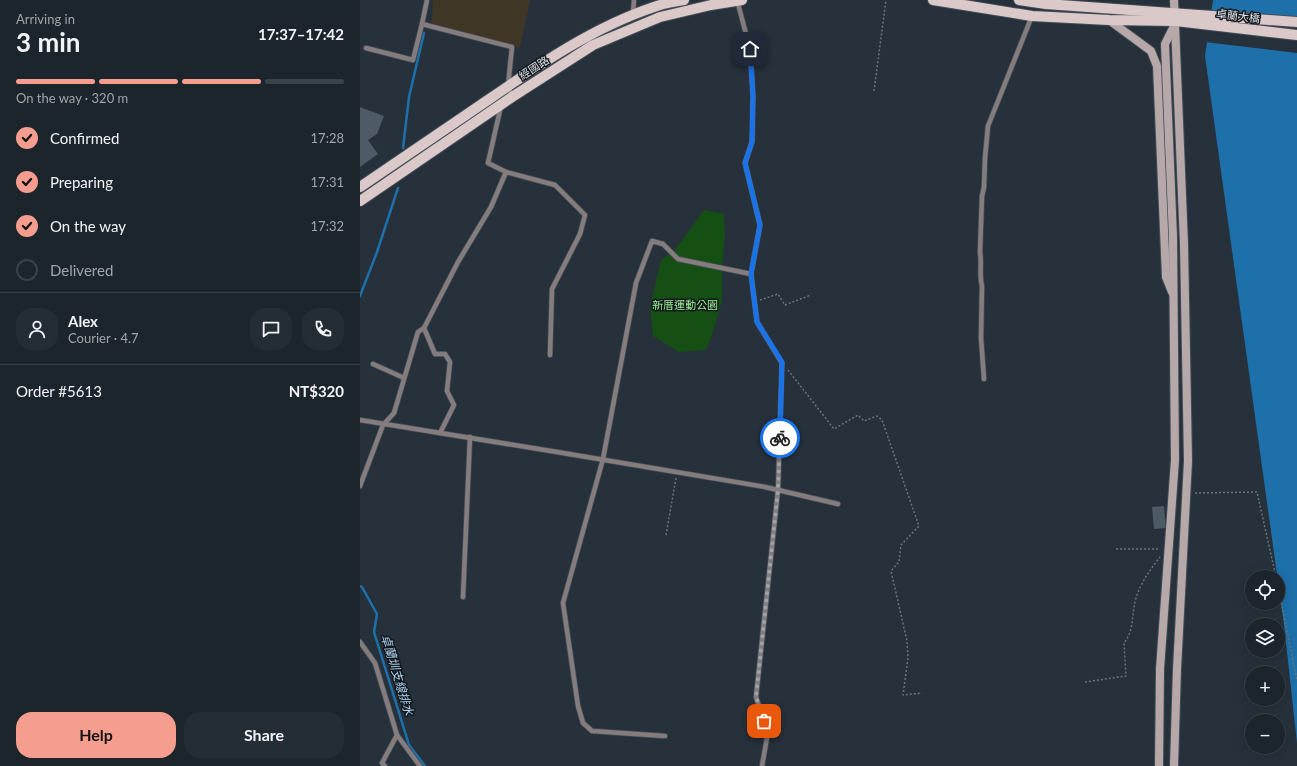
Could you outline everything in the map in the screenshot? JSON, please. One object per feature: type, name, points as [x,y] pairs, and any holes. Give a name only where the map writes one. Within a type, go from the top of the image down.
[{"type":"main road","name":"經國路","points":[[360,187],[508,86],[567,48],[601,29],[633,14],[656,6],[684,0]]},
{"type":"main road","name":"經國路","points":[[360,201],[512,97],[593,45],[660,17],[738,0]]},
{"type":"main road","points":[[933,0],[1032,16],[1109,20],[1175,16]]},
{"type":"main road","points":[[1019,0],[1046,4],[1175,16]]},
{"type":"main road","points":[[1174,0],[1188,461],[1176,669],[1174,766]]},
{"type":"main road","points":[[1159,766],[1160,669],[1167,549],[1175,460],[1174,237],[1165,44],[1175,16]]},
{"type":"main road","name":"卓蘭大橋","points":[[1175,16],[1297,22]]},
{"type":"main road","name":"卓蘭大橋","points":[[1175,16],[1297,35]]},
{"type":"main road","points":[[1109,20],[1150,51],[1157,66],[1166,276],[1174,296]]},
{"type":"main road","points":[[1174,296],[1184,293]]},
{"type":"lane","points":[[366,48],[413,60],[426,0]]},
{"type":"lane","points":[[633,14],[634,0]]},
{"type":"lane","points":[[738,0],[750,49],[753,96],[752,142],[745,163],[760,225],[751,274],[757,322],[782,362],[778,490],[756,697],[768,732],[762,766]]},
{"type":"lane","points":[[984,379],[981,338],[982,286],[980,278],[982,259],[980,252],[982,196],[984,187],[988,126],[1032,16]]},
{"type":"lane","points":[[422,24],[512,47],[508,86],[512,97]]},
{"type":"lane","points":[[502,104],[488,163],[506,172],[555,185],[585,215],[580,234],[552,289],[550,355]]},
{"type":"lane","points":[[360,486],[383,425],[394,413],[418,332],[424,328],[458,262],[491,207],[506,172]]},
{"type":"lane","points":[[665,736],[592,731],[583,723],[578,706],[562,603],[603,459],[636,283],[652,242],[663,244],[678,259],[751,274]]},
{"type":"lane","points":[[424,328],[435,354],[444,354],[450,362],[447,391],[454,405],[440,432]]},
{"type":"lane","points":[[373,364],[404,378]]},
{"type":"lane","points":[[360,420],[383,425],[440,432],[677,472],[778,490],[838,504]]},
{"type":"lane","points":[[463,597],[470,437]]},
{"type":"lane","points":[[360,642],[375,663],[398,735],[420,766]]},
{"type":"lane","points":[[385,766],[382,763],[398,735]]},
{"type":"path","points":[[874,90],[886,0]]},
{"type":"path","points":[[755,301],[778,294],[786,305],[811,295]]},
{"type":"path","points":[[782,362],[834,429],[858,415],[864,421],[877,416],[882,420],[919,526],[902,544],[898,562],[891,571],[907,641],[908,658],[903,695],[922,693]]},
{"type":"path","points":[[666,535],[677,472]]},
{"type":"path","points":[[1186,493],[1257,492],[1274,570]]},
{"type":"path","points":[[1116,549],[1167,549]]},
{"type":"path","points":[[1085,682],[1126,676],[1124,643],[1130,635],[1136,599],[1146,575],[1167,549]]},
{"type":"path","points":[[1283,610],[1297,680]]},
{"type":"shaded area","points":[[433,0],[530,0],[520,48],[432,23]]},
{"type":"green space","name":"新厝運動公園","points":[[704,210],[724,214],[725,235],[722,267],[722,301],[706,350],[679,352],[653,336],[650,306],[661,260],[675,250]]},
{"type":"water","points":[[1213,0],[1297,0],[1297,743],[1285,634],[1285,618],[1283,618],[1282,610],[1285,610],[1285,570],[1276,570],[1205,56]]},
{"type":"pier","points":[[1208,17],[1297,27],[1297,53],[1205,42]]},
{"type":"building","points":[[360,107],[384,116],[377,134],[368,140],[378,154],[360,167]]},
{"type":"building","points":[[1164,506],[1166,528],[1154,529],[1152,507]]},
{"type":"waterway","name":"卓蘭圳支線排水","points":[[403,148],[409,97],[424,33]]},
{"type":"waterway","name":"卓蘭圳支線排水","points":[[360,296],[377,252],[398,188]]},
{"type":"waterway","name":"卓蘭圳支線排水","points":[[360,586],[377,614],[374,632],[409,745],[425,766]]},
{"type":"way so far","points":[[764,721],[756,697],[778,490],[780,438]]},
{"type":"route","points":[[750,49],[753,96],[752,142],[745,163],[760,225],[751,274],[757,322],[782,362],[780,438]]}]
